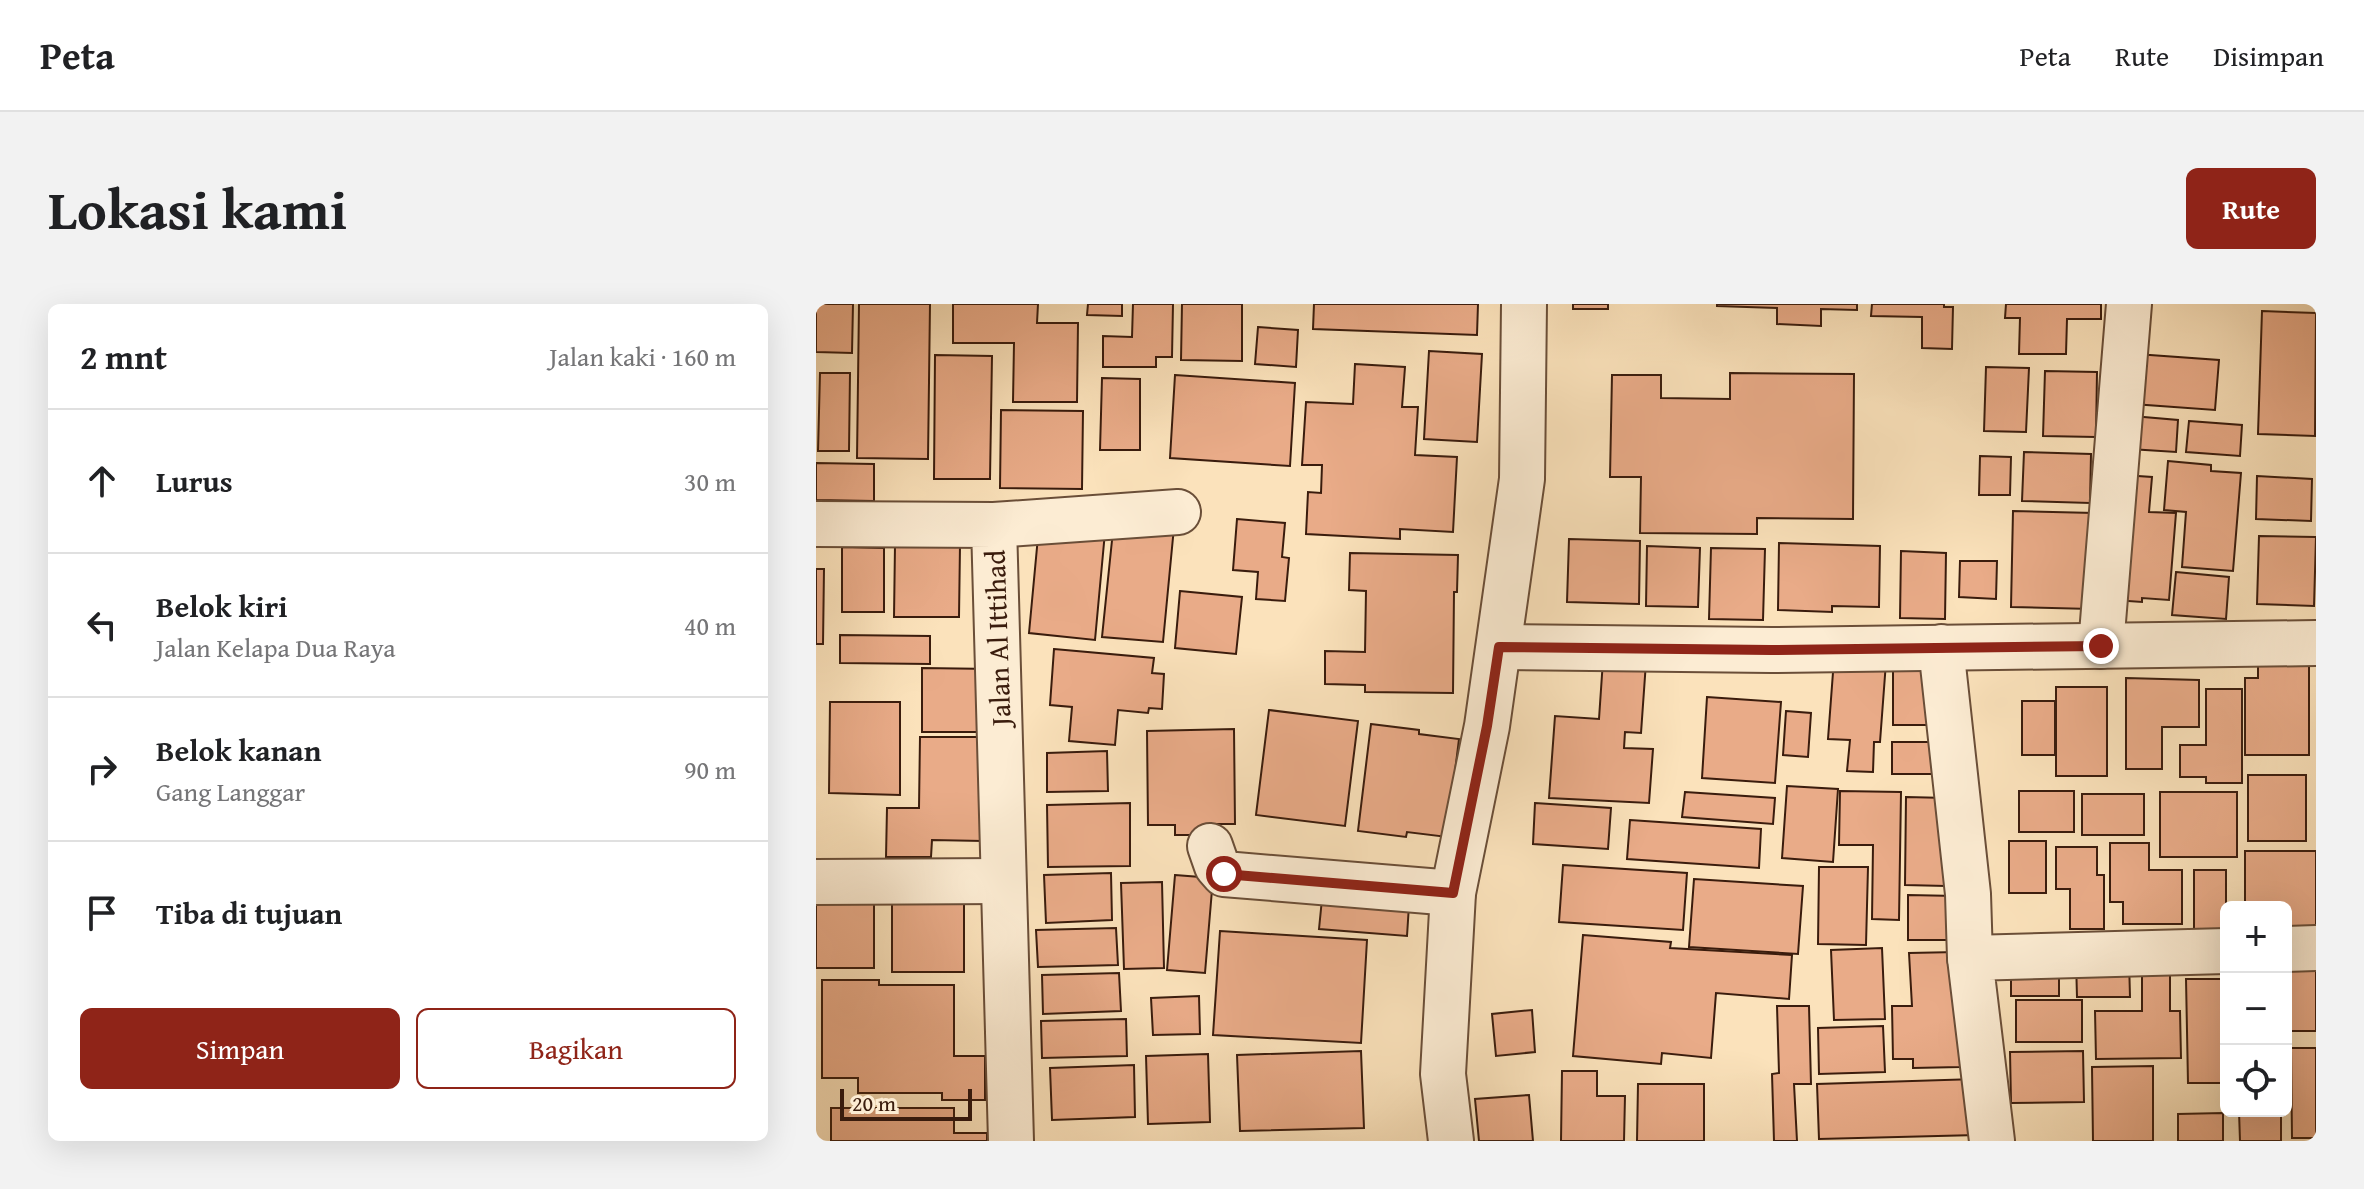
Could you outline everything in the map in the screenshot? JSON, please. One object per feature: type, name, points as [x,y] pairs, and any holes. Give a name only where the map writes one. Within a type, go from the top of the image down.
[{"type":"street","points":[[1451,1141],[1443,1074],[1453,893],[1487,726],[1522,479],[1524,304]]},
{"type":"street","points":[[2101,646],[2129,304]]},
{"type":"street","points":[[994,525],[1178,512]]},
{"type":"street","name":"Jalan Al Ittihad","points":[[816,524],[994,525],[1011,1141]]},
{"type":"street","points":[[1499,647],[1771,650],[2316,643]]},
{"type":"street","points":[[1941,647],[1967,881],[1970,958],[1992,1141]]},
{"type":"street","points":[[1210,846],[1217,866],[1224,874],[1453,893]]},
{"type":"street","points":[[816,882],[1003,881]]},
{"type":"street","points":[[2292,949],[2316,948]]},
{"type":"street","points":[[1970,958],[2220,951]]},
{"type":"building","points":[[816,304],[853,304],[852,353],[816,352]]},
{"type":"building","points":[[859,304],[930,304],[928,459],[857,458]]},
{"type":"building","points":[[953,304],[1038,304],[1037,323],[1078,323],[1077,402],[1013,402],[1014,343],[953,343]]},
{"type":"building","points":[[1088,304],[1122,304],[1122,316],[1087,315]]},
{"type":"building","points":[[1133,304],[1173,304],[1172,357],[1156,357],[1156,367],[1103,367],[1103,336],[1132,337]]},
{"type":"building","points":[[1182,304],[1242,304],[1242,361],[1181,360]]},
{"type":"building","points":[[1314,304],[1478,304],[1477,335],[1313,329]]},
{"type":"building","points":[[1573,304],[1608,304],[1608,309],[1573,309]]},
{"type":"building","points":[[1717,304],[1857,304],[1857,310],[1821,309],[1821,326],[1777,324],[1777,308]]},
{"type":"building","points":[[1872,304],[1944,304],[1944,307],[1953,307],[1952,349],[1922,348],[1922,317],[1871,316]]},
{"type":"building","points":[[2006,304],[2101,304],[2101,319],[2067,319],[2066,354],[2019,354],[2020,318],[2005,318]]},
{"type":"building","points":[[2262,311],[2316,313],[2315,436],[2258,434]]},
{"type":"building","points":[[1258,327],[1298,330],[1296,367],[1255,364]]},
{"type":"building","points":[[1429,351],[1482,354],[1477,442],[1424,439]]},
{"type":"building","points":[[2136,354],[2219,360],[2215,410],[2133,404]]},
{"type":"building","points":[[935,355],[992,356],[990,479],[934,479]]},
{"type":"building","points":[[1355,364],[1405,367],[1402,407],[1418,407],[1415,455],[1457,457],[1453,532],[1400,529],[1400,539],[1306,534],[1308,492],[1321,493],[1322,465],[1302,465],[1306,402],[1353,404]]},
{"type":"building","points":[[1986,367],[2029,368],[2026,432],[1984,431]]},
{"type":"building","points":[[2045,371],[2097,372],[2096,437],[2043,436]]},
{"type":"building","points":[[820,373],[850,373],[849,451],[818,451]]},
{"type":"building","points":[[1730,373],[1854,374],[1853,519],[1757,518],[1757,534],[1640,533],[1641,477],[1610,477],[1612,375],[1661,375],[1661,398],[1730,399]]},
{"type":"building","points":[[1175,375],[1295,383],[1290,466],[1170,458]]},
{"type":"building","points":[[1102,378],[1140,379],[1140,450],[1100,450]]},
{"type":"building","points":[[1001,410],[1083,411],[1082,489],[1000,488]]},
{"type":"building","points":[[2132,416],[2178,420],[2176,452],[2130,449]]},
{"type":"building","points":[[2189,421],[2242,425],[2240,456],[2186,452]]},
{"type":"building","points":[[2024,452],[2091,454],[2090,503],[2022,501]]},
{"type":"building","points":[[1980,456],[2011,457],[2010,495],[1979,495]]},
{"type":"building","points":[[2168,461],[2211,465],[2211,471],[2241,473],[2233,571],[2182,567],[2186,512],[2164,510]]},
{"type":"building","points":[[816,463],[874,464],[874,501],[816,500]]},
{"type":"building","points":[[2123,475],[2152,477],[2149,512],[2176,513],[2169,600],[2114,600]]},
{"type":"building","points":[[2257,476],[2312,479],[2311,521],[2256,519]]},
{"type":"building","points":[[2013,511],[2094,513],[2091,609],[2011,607]]},
{"type":"building","points":[[1237,519],[1285,523],[1282,557],[1289,558],[1285,601],[1256,599],[1258,572],[1233,570]]},
{"type":"building","points":[[1114,521],[1174,527],[1163,642],[1102,637]]},
{"type":"building","points":[[1039,526],[1105,532],[1095,640],[1029,633]]},
{"type":"building","points":[[2259,536],[2316,537],[2314,606],[2257,604]]},
{"type":"building","points":[[1569,539],[1640,541],[1639,604],[1567,602]]},
{"type":"building","points":[[1779,543],[1880,546],[1879,607],[1832,606],[1832,612],[1778,610]]},
{"type":"building","points":[[895,545],[960,545],[959,617],[894,617]]},
{"type":"building","points":[[1647,546],[1700,548],[1698,607],[1646,606]]},
{"type":"building","points":[[842,547],[884,548],[884,612],[842,612]]},
{"type":"building","points":[[1711,548],[1765,549],[1763,620],[1709,619]]},
{"type":"building","points":[[1901,551],[1946,553],[1945,619],[1900,618]]},
{"type":"building","points":[[1350,553],[1458,555],[1457,592],[1454,592],[1453,693],[1365,692],[1365,685],[1325,684],[1325,651],[1365,652],[1366,591],[1349,590]]},
{"type":"building","points":[[1960,561],[1997,561],[1996,599],[1959,597]]},
{"type":"building","points":[[816,569],[824,569],[823,644],[816,644]]},
{"type":"building","points":[[2176,572],[2229,577],[2226,619],[2172,615]]},
{"type":"building","points":[[1180,591],[1242,597],[1236,654],[1175,648]]},
{"type":"building","points":[[840,635],[930,636],[930,664],[840,663]]},
{"type":"building","points":[[1054,649],[1154,658],[1152,673],[1164,674],[1162,709],[1149,708],[1148,713],[1118,710],[1115,745],[1069,741],[1072,707],[1050,705]]},
{"type":"building","points":[[2258,655],[2309,655],[2309,755],[2245,755],[2245,678],[2258,678]]},
{"type":"building","points":[[1893,658],[1933,658],[1933,725],[1893,725]]},
{"type":"building","points":[[1834,659],[1886,662],[1880,742],[1874,742],[1873,772],[1847,771],[1850,740],[1828,739]]},
{"type":"building","points":[[1603,660],[1646,662],[1641,733],[1625,732],[1624,748],[1653,749],[1649,803],[1549,798],[1555,716],[1599,719]]},
{"type":"building","points":[[922,668],[993,669],[992,732],[922,732]]},
{"type":"building","points":[[2126,678],[2199,680],[2199,727],[2162,727],[2162,769],[2126,769]]},
{"type":"building","points":[[2056,687],[2107,687],[2107,776],[2056,776]]},
{"type":"building","points":[[2206,689],[2242,689],[2242,783],[2206,783],[2206,777],[2180,777],[2180,745],[2206,745]]},
{"type":"building","points":[[1707,697],[1781,702],[1775,783],[1702,778]]},
{"type":"building","points":[[2022,701],[2055,701],[2055,755],[2022,755]]},
{"type":"building","points":[[830,702],[900,702],[900,795],[829,793]]},
{"type":"building","points":[[1269,710],[1358,721],[1345,826],[1256,815]]},
{"type":"building","points":[[1786,711],[1811,713],[1808,757],[1783,755]]},
{"type":"building","points":[[1371,724],[1459,739],[1447,837],[1407,832],[1406,837],[1358,831]]},
{"type":"building","points":[[1234,729],[1235,824],[1216,824],[1216,835],[1175,835],[1175,825],[1148,825],[1147,731]]},
{"type":"building","points":[[920,737],[985,737],[983,841],[932,840],[931,857],[886,857],[887,808],[919,808]]},
{"type":"building","points":[[1892,742],[1941,742],[1941,774],[1892,774]]},
{"type":"building","points":[[1107,751],[1108,791],[1047,792],[1047,753]]},
{"type":"building","points":[[2248,775],[2306,775],[2306,841],[2248,841]]},
{"type":"building","points":[[1787,786],[1838,789],[1833,862],[1782,858]]},
{"type":"building","points":[[1840,791],[1901,792],[1899,920],[1872,919],[1873,845],[1839,845]]},
{"type":"building","points":[[2019,791],[2074,791],[2074,832],[2019,832]]},
{"type":"building","points":[[1685,792],[1775,798],[1773,824],[1682,817]]},
{"type":"building","points":[[2160,792],[2237,792],[2237,857],[2160,857]]},
{"type":"building","points":[[2082,794],[2144,794],[2144,835],[2082,835]]},
{"type":"building","points":[[1906,797],[1947,798],[1946,886],[1905,885]]},
{"type":"building","points":[[1130,803],[1130,866],[1048,867],[1047,805]]},
{"type":"building","points":[[1535,803],[1611,808],[1608,849],[1533,844]]},
{"type":"building","points":[[1630,820],[1761,829],[1759,868],[1627,859]]},
{"type":"building","points":[[2009,841],[2046,841],[2046,893],[2009,893]]},
{"type":"building","points":[[2110,843],[2149,843],[2149,870],[2182,870],[2182,924],[2123,924],[2123,902],[2110,902]]},
{"type":"building","points":[[2056,847],[2097,847],[2097,875],[2104,875],[2104,929],[2070,929],[2070,889],[2056,889]]},
{"type":"building","points":[[2245,851],[2316,851],[2316,930],[2292,930],[2292,901],[2245,901]]},
{"type":"building","points":[[1563,865],[1687,873],[1683,930],[1559,922]]},
{"type":"building","points":[[1819,867],[1868,867],[1866,945],[1818,944]]},
{"type":"building","points":[[2194,870],[2226,870],[2226,901],[2220,901],[2220,930],[2194,930]]},
{"type":"building","points":[[1111,873],[1112,920],[1046,923],[1044,875]]},
{"type":"building","points":[[1175,875],[1213,878],[1205,973],[1167,970]]},
{"type":"building","points":[[1694,879],[1803,886],[1798,954],[1689,947]]},
{"type":"building","points":[[1162,882],[1164,968],[1124,969],[1121,883]]},
{"type":"building","points":[[892,891],[964,891],[964,972],[892,972]]},
{"type":"building","points":[[816,894],[874,894],[874,968],[816,968]]},
{"type":"building","points":[[1908,895],[1956,896],[1956,940],[1908,940]]},
{"type":"building","points":[[1322,899],[1409,905],[1407,936],[1319,929]]},
{"type":"building","points":[[1116,928],[1118,965],[1038,967],[1036,930]]},
{"type":"building","points":[[1220,931],[1367,940],[1361,1043],[1213,1035]]},
{"type":"building","points":[[1583,935],[1671,942],[1670,948],[1792,955],[1789,999],[1716,993],[1711,1058],[1662,1053],[1661,1064],[1573,1056]]},
{"type":"building","points":[[1882,948],[1885,1019],[1834,1020],[1831,950]]},
{"type":"building","points":[[1957,952],[1960,1067],[1913,1068],[1913,1059],[1893,1059],[1892,1006],[1912,1006],[1909,953]]},
{"type":"building","points":[[2011,959],[2059,959],[2059,996],[2011,996]]},
{"type":"building","points":[[2076,960],[2129,960],[2130,997],[2077,997]]},
{"type":"building","points":[[2292,960],[2316,960],[2316,1031],[2292,1031]]},
{"type":"building","points":[[2142,966],[2170,966],[2170,1011],[2180,1011],[2181,1058],[2096,1059],[2095,1011],[2142,1011]]},
{"type":"building","points":[[1119,973],[1121,1011],[1043,1014],[1042,975]]},
{"type":"building","points":[[2186,979],[2220,979],[2220,1083],[2188,1083]]},
{"type":"building","points":[[822,980],[879,980],[879,985],[954,985],[954,1056],[985,1056],[985,1100],[942,1100],[942,1093],[858,1093],[858,1078],[822,1078]]},
{"type":"building","points":[[1199,996],[1200,1034],[1153,1035],[1151,998]]},
{"type":"building","points":[[2016,1000],[2082,1000],[2082,1042],[2016,1042]]},
{"type":"building","points":[[1777,1006],[1809,1006],[1811,1084],[1794,1084],[1797,1141],[1774,1141],[1772,1074],[1779,1073]]},
{"type":"building","points":[[1532,1010],[1535,1052],[1496,1056],[1492,1014]]},
{"type":"building","points":[[1126,1019],[1127,1056],[1042,1058],[1041,1021]]},
{"type":"building","points":[[1883,1026],[1885,1072],[1819,1074],[1818,1028]]},
{"type":"building","points":[[2292,1048],[2316,1048],[2316,1138],[2292,1138]]},
{"type":"building","points":[[1361,1051],[1364,1128],[1240,1131],[1237,1055]]},
{"type":"building","points":[[2083,1051],[2084,1102],[2011,1103],[2010,1052]]},
{"type":"building","points":[[1208,1054],[1210,1122],[1148,1124],[1146,1056]]},
{"type":"building","points":[[1134,1065],[1135,1117],[1052,1120],[1050,1068]]},
{"type":"building","points":[[2153,1066],[2153,1141],[2093,1141],[2092,1067]]},
{"type":"building","points":[[1562,1071],[1597,1071],[1597,1096],[1625,1096],[1624,1141],[1561,1141]]},
{"type":"building","points":[[1976,1079],[1977,1135],[1819,1139],[1817,1084]]},
{"type":"building","points":[[1638,1084],[1704,1084],[1704,1141],[1637,1141]]},
{"type":"building","points":[[1529,1095],[1533,1141],[1479,1141],[1475,1099]]},
{"type":"building","points":[[831,1108],[954,1108],[954,1133],[987,1133],[987,1141],[831,1141]]},
{"type":"building","points":[[2220,1113],[2223,1117],[2223,1141],[2178,1141],[2178,1114]]},
{"type":"building","points":[[2239,1117],[2281,1117],[2281,1141],[2240,1141]]},
{"type":"route","points":[[1224,874],[1453,893],[1487,726],[1499,647],[1771,650],[2101,646]]}]
